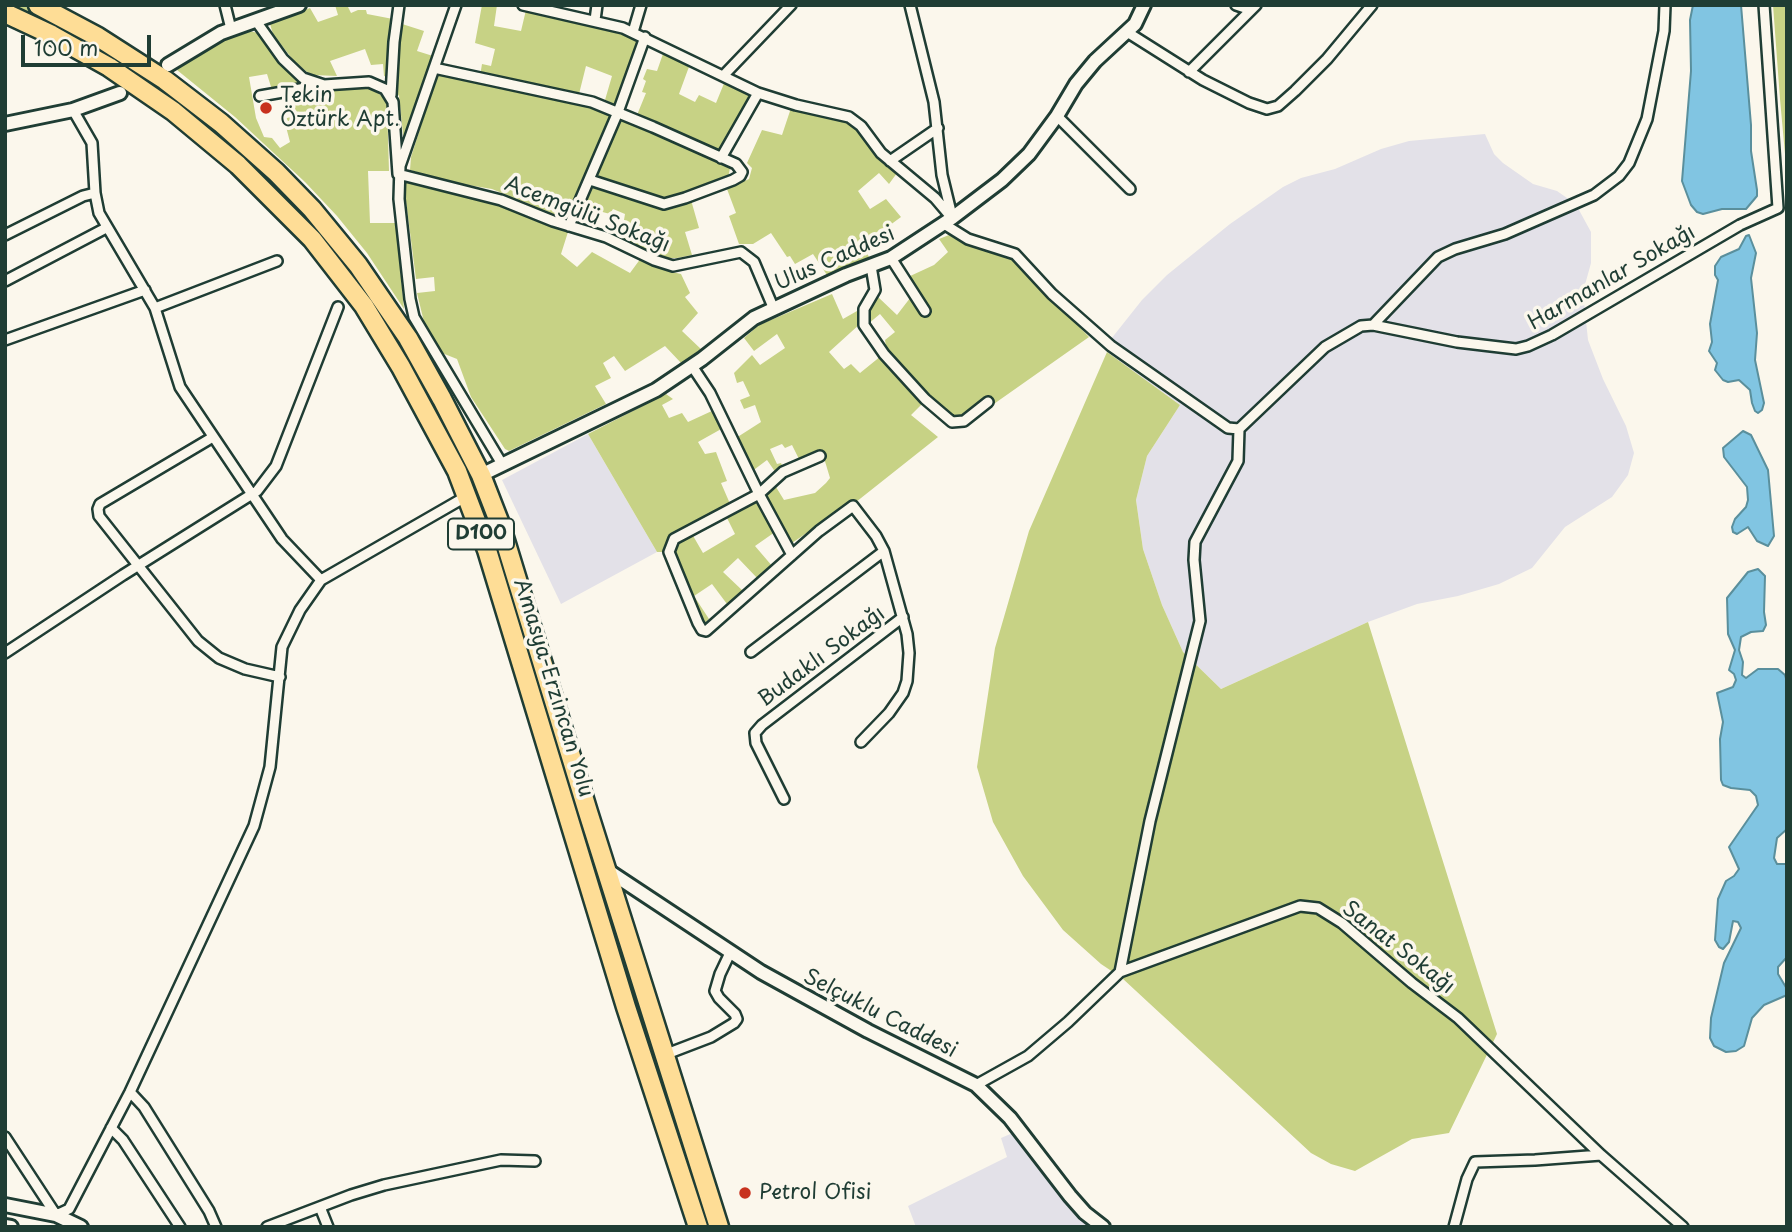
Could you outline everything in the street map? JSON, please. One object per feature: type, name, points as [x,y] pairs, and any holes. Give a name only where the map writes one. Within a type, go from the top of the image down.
[{"type":"highway","name":"Amasya-Erzincan Yolu","points":[[38,5],[131,57],[198,105],[253,151],[312,209],[358,265],[408,338],[481,475],[514,567],[719,1227]]},
{"type":"highway","name":"Amasya-Erzincan Yolu","points":[[5,13],[82,51],[140,88],[207,139],[288,213],[344,280],[385,339],[446,449],[467,496],[502,595],[626,1007],[698,1227]]},
{"type":"street","points":[[225,5],[231,29]]},
{"type":"street","points":[[168,65],[211,38],[299,5]]},
{"type":"street","points":[[399,5],[391,95],[395,113],[398,174],[414,317],[502,464]]},
{"type":"street","points":[[398,174],[456,5]]},
{"type":"street","points":[[523,5],[595,20],[634,32],[758,93],[849,117],[861,126],[890,161],[935,198],[948,221],[968,239],[1015,254],[1052,294],[1111,346],[1228,428],[1239,429]]},
{"type":"street","points":[[595,20],[597,5]]},
{"type":"street","points":[[634,32],[641,5]]},
{"type":"street","points":[[723,76],[791,5]]},
{"type":"street","points":[[911,5],[938,128],[948,221]]},
{"type":"street","name":"Ulus Caddesi","points":[[481,475],[640,398],[692,366],[754,318],[773,307],[891,258],[948,221],[1019,165],[1057,116],[1084,73],[1135,24],[1144,5]]},
{"type":"street","points":[[1127,33],[1189,72],[1249,103],[1267,109],[1284,101],[1313,73],[1372,5]]},
{"type":"street","points":[[1120,972],[1153,808],[1200,621],[1194,560],[1195,542],[1238,461],[1239,429],[1325,347],[1361,326],[1373,325],[1437,257],[1455,248],[1505,234],[1594,195],[1619,176],[1629,163],[1647,119],[1664,32],[1665,5]]},
{"type":"street","name":"Harmanlar Sokağı","points":[[1373,325],[1457,342],[1516,349],[1528,346],[1552,335],[1740,225],[1778,208],[1764,5]]},
{"type":"street","points":[[1239,6],[1254,7]]},
{"type":"street","points":[[1189,72],[1254,7]]},
{"type":"street","points":[[256,21],[294,72],[312,83],[324,85]]},
{"type":"street","points":[[569,226],[618,112],[646,37]]},
{"type":"street","points":[[434,68],[571,97],[618,112],[740,167],[740,176],[672,203],[658,202],[590,180]]},
{"type":"street","points":[[260,96],[324,85],[369,82],[391,95]]},
{"type":"street","points":[[5,124],[73,110],[120,93]]},
{"type":"street","points":[[721,158],[758,93]]},
{"type":"street","points":[[73,110],[93,149],[95,193],[99,213],[155,308],[180,387],[282,539],[321,580]]},
{"type":"street","points":[[1057,116],[1130,189]]},
{"type":"street","points":[[890,161],[938,128]]},
{"type":"street","name":"Acemgülü Sokağı","points":[[398,174],[501,201],[613,240],[673,266],[735,252],[745,253],[754,262],[773,307]]},
{"type":"street","points":[[5,235],[83,196],[95,193]]},
{"type":"street","points":[[5,281],[106,228]]},
{"type":"street","points":[[891,258],[925,311]]},
{"type":"street","points":[[155,308],[276,261]]},
{"type":"street","points":[[871,266],[875,286],[864,309],[864,325],[884,354],[925,399],[953,422],[964,421],[988,402]]},
{"type":"street","points":[[5,340],[145,290]]},
{"type":"street","points":[[5,653],[257,491],[276,466],[338,307]]},
{"type":"street","points":[[692,366],[710,393],[792,555]]},
{"type":"street","points":[[213,438],[100,504],[99,516],[198,641],[219,658],[244,669],[279,677]]},
{"type":"street","name":"Budaklı Sokağı","points":[[820,456],[783,472],[759,494],[674,539],[669,552],[702,629],[706,631],[792,555],[853,506],[884,551],[903,617],[909,653],[907,681],[903,693],[889,713],[861,742]]},
{"type":"street","points":[[56,1215],[69,1209],[130,1092],[254,826],[270,767],[282,647],[300,610],[321,580],[467,496]]},
{"type":"street","points":[[751,652],[884,551]]},
{"type":"street","name":"Budaklı Sokağı","points":[[784,799],[757,743],[755,733],[903,617]]},
{"type":"street","name":"Selçuklu Caddesi","points":[[607,870],[730,953],[812,1002],[976,1085],[1010,1118],[1085,1213],[1103,1227]]},
{"type":"street","name":"Sanat Sokağı","points":[[976,1085],[1028,1056],[1120,972],[1300,906],[1318,908],[1342,923],[1458,1018],[1601,1154],[1683,1227]]},
{"type":"street","points":[[664,1055],[710,1037],[737,1019],[715,990],[730,953]]},
{"type":"street","points":[[130,1092],[144,1107],[209,1211],[216,1227]]},
{"type":"street","points":[[111,1128],[123,1140],[180,1227]]},
{"type":"street","points":[[5,1137],[56,1215]]},
{"type":"street","points":[[1454,1227],[1467,1179],[1475,1161],[1601,1154]]},
{"type":"street","points":[[267,1227],[359,1192],[501,1160],[536,1161]]},
{"type":"street","points":[[5,1205],[56,1215],[81,1227]]},
{"type":"street","points":[[320,1207],[328,1227]]},
{"type":"street","points":[[5,1226],[10,1227]]},
{"type":"shaded area","points":[[1485,134],[1494,154],[1503,163],[1533,184],[1557,191],[1567,198],[1579,210],[1591,232],[1591,263],[1583,292],[1588,340],[1626,426],[1634,453],[1628,475],[1612,497],[1565,527],[1532,568],[1499,584],[1417,604],[1368,622],[1221,689],[1183,652],[1162,605],[1143,549],[1136,500],[1147,456],[1180,405],[1107,352],[1111,339],[1142,300],[1167,275],[1230,224],[1283,187],[1301,178],[1335,169],[1381,149],[1409,141]]},
{"type":"shaded area","points":[[588,434],[657,552],[561,604],[502,480]]},
{"type":"shaded area","points":[[1015,1132],[1094,1227],[916,1227],[908,1206],[1007,1157],[1001,1138]]},
{"type":"green space","points":[[10,5],[22,5],[88,39],[181,102],[248,156],[295,202],[351,268],[411,357],[470,467],[493,527],[612,908],[638,1001],[711,1227],[705,1227],[633,1007],[603,899],[453,445],[412,371],[311,227],[230,148],[137,76],[77,39]]},
{"type":"green space","points":[[335,5],[347,5],[351,13],[366,10],[367,14],[393,19],[389,77],[384,76],[383,64],[371,65],[365,49],[330,61],[337,76],[313,75],[293,60],[273,34],[270,24],[310,8],[318,22],[338,15]]},
{"type":"green space","points":[[482,5],[497,5],[494,26],[521,31],[526,10],[598,24],[640,40],[618,106],[605,100],[612,76],[586,66],[579,94],[480,76],[482,64],[491,66],[495,49],[475,43]]},
{"type":"green space","points":[[1773,5],[1787,5],[1787,176],[1780,99]]},
{"type":"green space","points":[[399,23],[424,31],[417,51],[433,56],[404,143],[399,96],[394,89]]},
{"type":"green space","points":[[245,30],[258,33],[300,83],[272,90],[267,74],[249,77],[256,118],[264,137],[272,138],[280,148],[290,142],[284,119],[297,115],[290,98],[324,89],[367,86],[382,96],[387,104],[389,171],[368,171],[370,223],[396,223],[404,309],[367,253],[305,182],[235,117],[177,70],[204,48]]},
{"type":"green space","points":[[664,51],[690,64],[679,94],[695,102],[699,95],[716,103],[725,81],[752,93],[720,153],[637,115],[646,93],[642,92],[647,69],[657,71]]},
{"type":"green space","points":[[438,73],[585,103],[614,114],[568,216],[556,215],[492,189],[450,182],[410,170],[411,157]]},
{"type":"green space","points":[[791,108],[846,120],[856,126],[876,154],[897,173],[889,184],[879,173],[858,191],[870,209],[886,199],[901,217],[863,245],[870,259],[827,275],[813,254],[795,264],[771,233],[753,244],[739,244],[729,216],[736,213],[727,189],[749,179],[752,168],[747,163],[762,130],[782,135]]},
{"type":"green space","points":[[619,118],[725,164],[730,168],[728,178],[682,196],[663,200],[594,176]]},
{"type":"green space","points":[[403,178],[502,206],[568,232],[561,254],[577,267],[592,252],[630,273],[641,258],[681,274],[690,293],[685,297],[698,313],[682,331],[703,351],[682,364],[665,346],[625,371],[614,356],[603,363],[611,378],[595,386],[606,404],[509,451],[505,449],[471,397],[457,359],[442,353],[424,322],[417,293],[435,291],[434,277],[416,279]]},
{"type":"green space","points":[[592,186],[657,205],[691,200],[699,228],[685,232],[692,255],[664,258],[624,239],[630,224],[624,220],[625,214],[613,209],[610,214],[584,207]]},
{"type":"green space","points":[[949,235],[1013,258],[1089,337],[964,425],[926,395],[887,352],[885,340],[895,332],[880,314],[868,324],[866,317],[877,296],[897,315],[917,289],[908,277],[934,265],[948,252],[939,239]]},
{"type":"green space","points":[[832,294],[843,319],[857,311],[861,323],[829,352],[844,369],[851,364],[860,373],[881,356],[924,402],[911,415],[938,437],[856,502],[852,502],[792,543],[764,496],[776,487],[784,500],[815,493],[830,478],[824,458],[818,451],[799,459],[792,445],[785,448],[782,444],[770,449],[777,464],[781,463],[784,469],[776,473],[767,460],[751,472],[736,438],[761,422],[755,405],[744,409],[740,400],[750,396],[743,381],[737,383],[734,373],[752,355],[760,365],[785,348],[777,334],[754,351],[744,338],[759,325]]},
{"type":"green space","points":[[1107,352],[1180,405],[1147,456],[1136,500],[1143,549],[1162,605],[1183,652],[1221,689],[1368,622],[1497,1034],[1449,1133],[1412,1139],[1355,1171],[1331,1164],[1311,1153],[1122,978],[1101,964],[1063,930],[1023,876],[993,822],[977,767],[995,648],[1029,531]]},
{"type":"green space","points":[[666,394],[673,399],[662,405],[669,418],[682,413],[688,422],[714,410],[723,428],[698,442],[705,454],[716,452],[727,481],[721,483],[731,506],[669,543],[664,552],[657,552],[588,434]]},
{"type":"green space","points":[[756,499],[775,532],[755,546],[773,567],[758,579],[738,558],[723,572],[743,591],[727,604],[712,584],[694,596],[709,619],[702,625],[672,554],[674,545],[692,534],[703,553],[735,534],[726,516]]},
{"type":"water","points":[[1693,5],[1741,5],[1751,151],[1757,190],[1757,196],[1746,209],[1722,209],[1703,214],[1697,212],[1691,205],[1682,181],[1691,71],[1690,20]]},
{"type":"water","points":[[1749,235],[1756,253],[1751,278],[1757,333],[1755,360],[1764,403],[1758,413],[1752,403],[1750,390],[1739,380],[1723,380],[1715,370],[1717,363],[1709,351],[1712,342],[1710,324],[1718,280],[1715,266],[1721,257],[1739,249]]},
{"type":"water","points":[[1743,431],[1751,435],[1768,470],[1774,536],[1768,546],[1757,541],[1748,527],[1737,534],[1733,532],[1735,519],[1746,507],[1747,487],[1724,457],[1723,448]]},
{"type":"water","points":[[1758,569],[1765,576],[1766,625],[1763,631],[1751,632],[1741,637],[1739,650],[1743,662],[1742,675],[1746,678],[1758,669],[1778,669],[1785,675],[1787,682],[1787,829],[1777,838],[1774,858],[1777,864],[1787,864],[1787,957],[1778,967],[1778,974],[1787,989],[1787,995],[1764,1005],[1752,1018],[1744,1046],[1736,1051],[1726,1052],[1714,1046],[1710,1038],[1711,1018],[1724,963],[1741,928],[1738,922],[1733,921],[1729,942],[1723,949],[1719,947],[1715,940],[1718,899],[1726,881],[1739,869],[1729,847],[1758,805],[1756,796],[1750,790],[1731,788],[1723,785],[1721,780],[1720,739],[1723,722],[1717,693],[1733,687],[1736,680],[1729,670],[1735,650],[1728,634],[1727,598],[1748,572]]},
{"type":"place","name":"Tekin Öztürk Apt.","points":[[266,108]]},
{"type":"place","name":"Petrol Ofisi","points":[[745,1193]]}]
